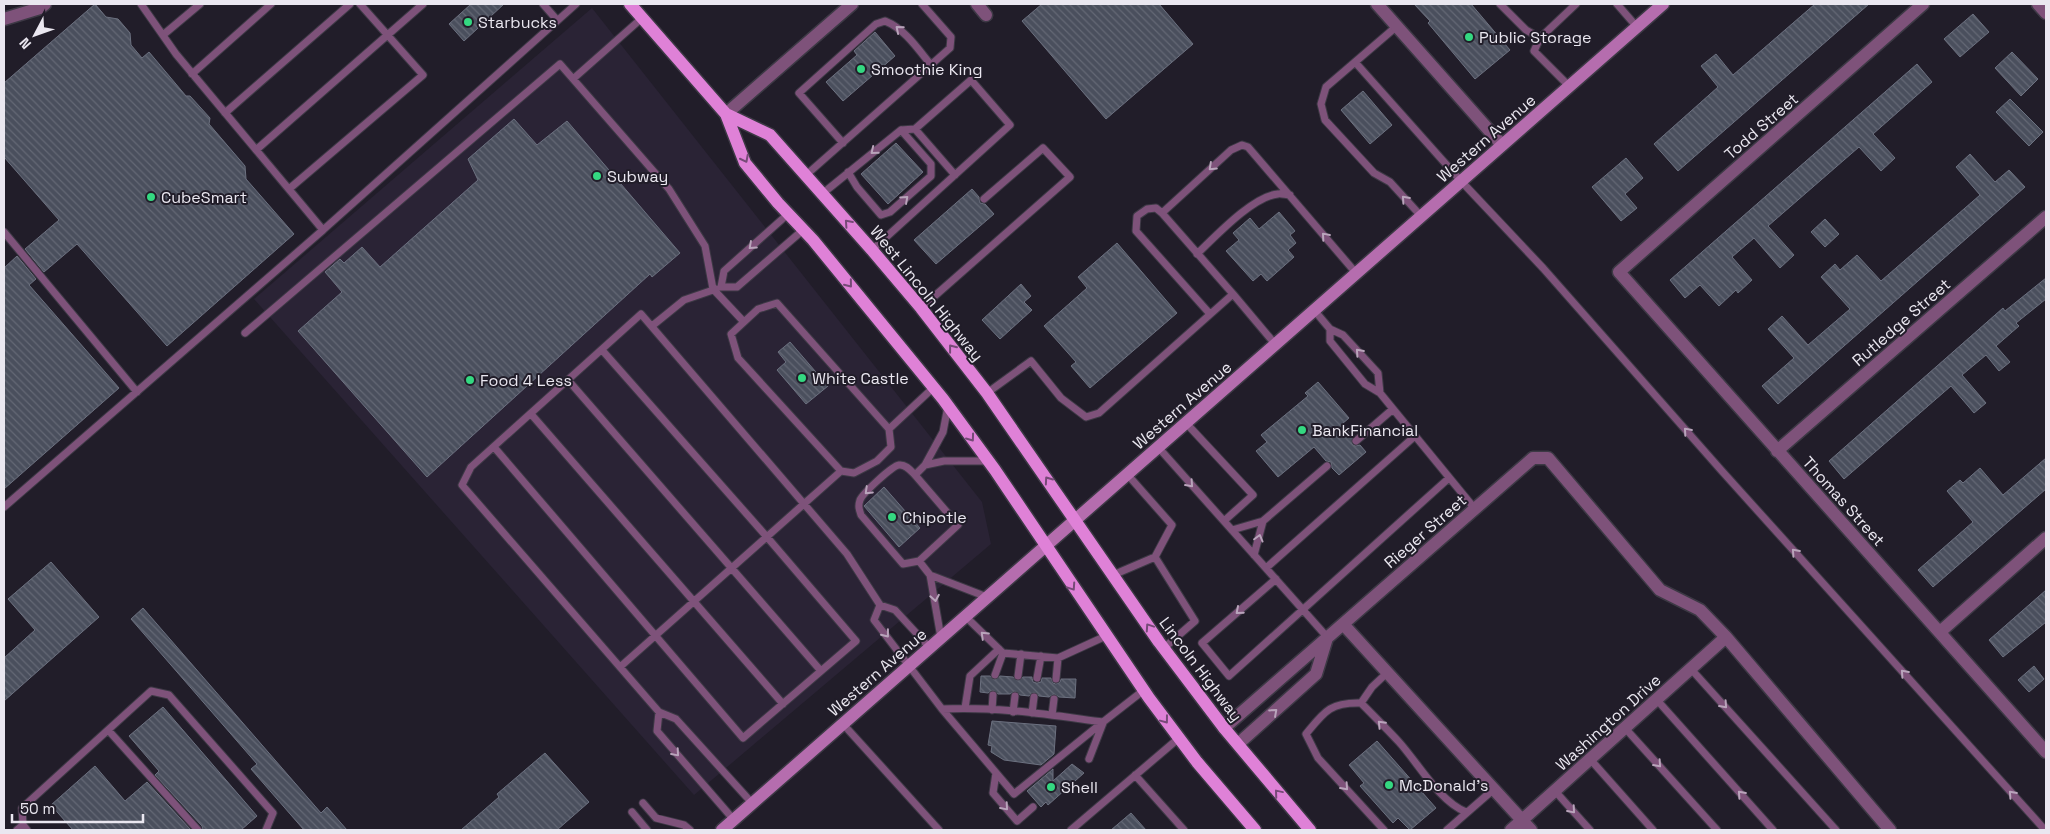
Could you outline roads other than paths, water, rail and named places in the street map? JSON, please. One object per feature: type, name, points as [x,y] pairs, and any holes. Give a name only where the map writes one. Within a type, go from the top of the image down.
[{"type":"main road","name":"West Lincoln Highway","points":[[630,4],[726,114],[745,163],[803,230],[948,406],[988,461],[1045,546]]},
{"type":"main road","name":"Western Avenue","points":[[722,830],[1663,4]]},
{"type":"main road","name":"West Lincoln Highway","points":[[726,114],[770,135],[872,250],[921,308],[988,393],[1076,519]]},
{"type":"main road","name":"Lincoln Highway","points":[[1076,519],[1164,648],[1224,728],[1310,830]]},
{"type":"main road","points":[[1045,546],[1179,738],[1252,829]]},
{"type":"street","points":[[4,19],[40,8],[46,4]]},
{"type":"street","points":[[726,114],[852,4]]},
{"type":"street","points":[[977,4],[986,15]]},
{"type":"street","points":[[1377,4],[1502,145]]},
{"type":"street","name":"Todd Street","points":[[1619,272],[1924,4]]},
{"type":"street","points":[[2038,4],[2046,14]]},
{"type":"street","name":"Rutledge Street","points":[[1777,451],[2046,217]]},
{"type":"street","name":"Thomas Street","points":[[1619,272],[2046,752]]},
{"type":"street","name":"Rieger Street","points":[[1224,728],[1533,458],[1548,458],[1660,590],[1700,610],[1726,637]]},
{"type":"street","points":[[1940,632],[2046,538]]},
{"type":"street","points":[[1344,624],[1531,830]]},
{"type":"street","points":[[1726,637],[1890,830]]},
{"type":"street","name":"Washington Drive","points":[[1511,830],[1726,637]]},
{"type":"street","points":[[1238,744],[1316,674],[1328,638]]},
{"type":"lane","points":[[141,4],[192,74],[323,230]]},
{"type":"lane","points":[[163,35],[200,4]]},
{"type":"lane","points":[[192,74],[272,4]]},
{"type":"lane","points":[[225,112],[350,4]]},
{"type":"lane","points":[[289,189],[422,75],[360,4]]},
{"type":"lane","points":[[256,150],[423,4]]},
{"type":"lane","points":[[543,4],[557,20]]},
{"type":"lane","points":[[4,507],[323,230],[576,4]]},
{"type":"lane","points":[[806,176],[950,48],[951,38],[922,4]]},
{"type":"lane","points":[[1500,4],[1526,30],[1540,38]]},
{"type":"lane","points":[[1569,86],[1534,51],[1540,38],[1576,4]]},
{"type":"lane","points":[[1617,4],[1637,27]]},
{"type":"lane","points":[[573,79],[642,18]]},
{"type":"lane","points":[[843,143],[799,93],[876,24],[885,20],[894,24],[931,65]]},
{"type":"lane","points":[[1397,26],[1326,87],[1321,104],[1325,120],[1374,173],[1390,182],[1421,216]]},
{"type":"lane","points":[[1355,62],[1461,181],[1543,268],[1721,470],[2045,830]]},
{"type":"lane","points":[[245,333],[560,64],[669,189],[705,246],[717,288],[744,322]]},
{"type":"lane","points":[[822,194],[900,130],[915,129],[971,80],[1010,125],[872,250]]},
{"type":"lane","points":[[915,129],[955,175]]},
{"type":"lane","points":[[848,172],[857,187],[881,215],[890,212],[931,176],[931,164],[900,130]]},
{"type":"lane","points":[[1162,213],[1231,150],[1242,144],[1248,147],[1356,273]]},
{"type":"lane","points":[[921,308],[1070,177],[1043,148],[984,199]]},
{"type":"lane","points":[[1197,254],[1248,208],[1277,194],[1290,195]]},
{"type":"lane","points":[[1210,314],[1136,230],[1137,216],[1146,209],[1156,208],[1162,213],[1275,344]]},
{"type":"lane","points":[[717,288],[724,272],[788,214]]},
{"type":"lane","points":[[652,326],[684,300],[717,288],[737,287],[803,230]]},
{"type":"lane","points":[[4,232],[137,392]]},
{"type":"lane","points":[[988,393],[1031,361],[1061,398],[1086,417],[1099,413],[1233,294]]},
{"type":"lane","points":[[776,302],[889,429],[891,447],[877,461],[854,473],[842,471],[738,358],[731,334],[758,309],[776,302]]},
{"type":"lane","points":[[1314,310],[1330,329],[1343,334],[1378,373],[1380,393]]},
{"type":"lane","points":[[752,803],[676,718],[659,712],[462,485],[471,467],[642,314],[847,554],[880,605],[895,610],[930,648]]},
{"type":"lane","points":[[1330,329],[1330,342],[1365,384],[1380,393],[1475,509]]},
{"type":"lane","points":[[494,447],[743,738],[856,641],[602,350]]},
{"type":"lane","points":[[568,380],[821,671]]},
{"type":"lane","points":[[889,429],[933,388]]},
{"type":"lane","points":[[915,475],[925,465],[943,432],[948,406]]},
{"type":"lane","points":[[1356,441],[1393,409]]},
{"type":"lane","points":[[531,414],[783,704]]},
{"type":"lane","points":[[1186,423],[1253,495],[1224,521]]},
{"type":"lane","points":[[1266,568],[1415,436]]},
{"type":"lane","points":[[1158,447],[1328,638]]},
{"type":"lane","points":[[925,465],[944,461],[988,461]]},
{"type":"lane","points":[[899,465],[906,467],[915,475],[958,525],[918,561],[903,564],[861,515],[858,507],[861,498],[892,468],[899,465]]},
{"type":"lane","points":[[1232,530],[1263,521],[1327,466]]},
{"type":"lane","points":[[620,667],[842,471]]},
{"type":"lane","points":[[1113,575],[1155,557],[1172,525],[1127,474]]},
{"type":"lane","points":[[1276,580],[1202,643],[1229,676],[1449,478]]},
{"type":"lane","points":[[1254,555],[1263,521]]},
{"type":"lane","points":[[1155,557],[1195,621],[1164,648]]},
{"type":"lane","points":[[918,561],[930,575],[987,597]]},
{"type":"lane","points":[[930,575],[941,638]]},
{"type":"lane","points":[[880,605],[874,620],[942,709],[1014,794],[1144,690]]},
{"type":"lane","points":[[965,616],[1001,651],[1020,654],[1058,658],[1106,636]]},
{"type":"lane","points":[[995,674],[1001,651]]},
{"type":"lane","points":[[965,708],[970,676],[1001,651]]},
{"type":"lane","points":[[1018,676],[1020,654]]},
{"type":"lane","points":[[1037,678],[1042,656]]},
{"type":"lane","points":[[1056,679],[1058,658]]},
{"type":"lane","points":[[1691,669],[1836,830]]},
{"type":"lane","points":[[1361,703],[1372,687],[1388,672]]},
{"type":"lane","points":[[22,829],[22,808],[151,691],[169,695],[273,813],[266,830]]},
{"type":"lane","points":[[992,710],[993,694]]},
{"type":"lane","points":[[1013,712],[1014,696]]},
{"type":"lane","points":[[1032,713],[1034,697]]},
{"type":"lane","points":[[1052,715],[1054,699]]},
{"type":"lane","points":[[1657,700],[1773,830]]},
{"type":"lane","points":[[1384,830],[1318,758],[1306,734],[1324,712],[1344,703],[1361,703],[1399,743],[1445,797],[1458,809],[1466,812]]},
{"type":"lane","points":[[942,709],[965,708],[1032,713],[1103,722]]},
{"type":"lane","points":[[659,712],[657,731],[734,820]]},
{"type":"lane","points":[[1089,760],[1103,722]]},
{"type":"lane","points":[[842,724],[934,829]]},
{"type":"lane","points":[[1625,728],[1717,830]]},
{"type":"lane","points":[[109,731],[198,830]]},
{"type":"lane","points":[[1071,830],[1179,738]]},
{"type":"lane","points":[[1590,759],[1653,830]]},
{"type":"lane","points":[[996,773],[993,793],[1017,821],[1033,807]]},
{"type":"lane","points":[[1135,775],[1184,830]]},
{"type":"lane","points":[[1447,830],[1494,789]]},
{"type":"lane","points":[[1555,791],[1590,830]]},
{"type":"lane","points":[[643,803],[656,818],[684,824],[690,830]]},
{"type":"lane","points":[[632,812],[647,830]]},
{"type":"place","name":"Starbucks","points":[[468,22]]},
{"type":"place","name":"Public Storage","points":[[1469,37]]},
{"type":"place","name":"Smoothie King","points":[[861,69]]},
{"type":"place","name":"Subway","points":[[597,176]]},
{"type":"place","name":"CubeSmart","points":[[151,197]]},
{"type":"place","name":"White Castle","points":[[802,378]]},
{"type":"place","name":"Food 4 Less","points":[[470,380]]},
{"type":"place","name":"BankFinancial","points":[[1302,430]]},
{"type":"place","name":"Chipotle","points":[[892,517]]},
{"type":"place","name":"McDonald's","points":[[1389,785]]},
{"type":"place","name":"Shell","points":[[1051,787]]}]
